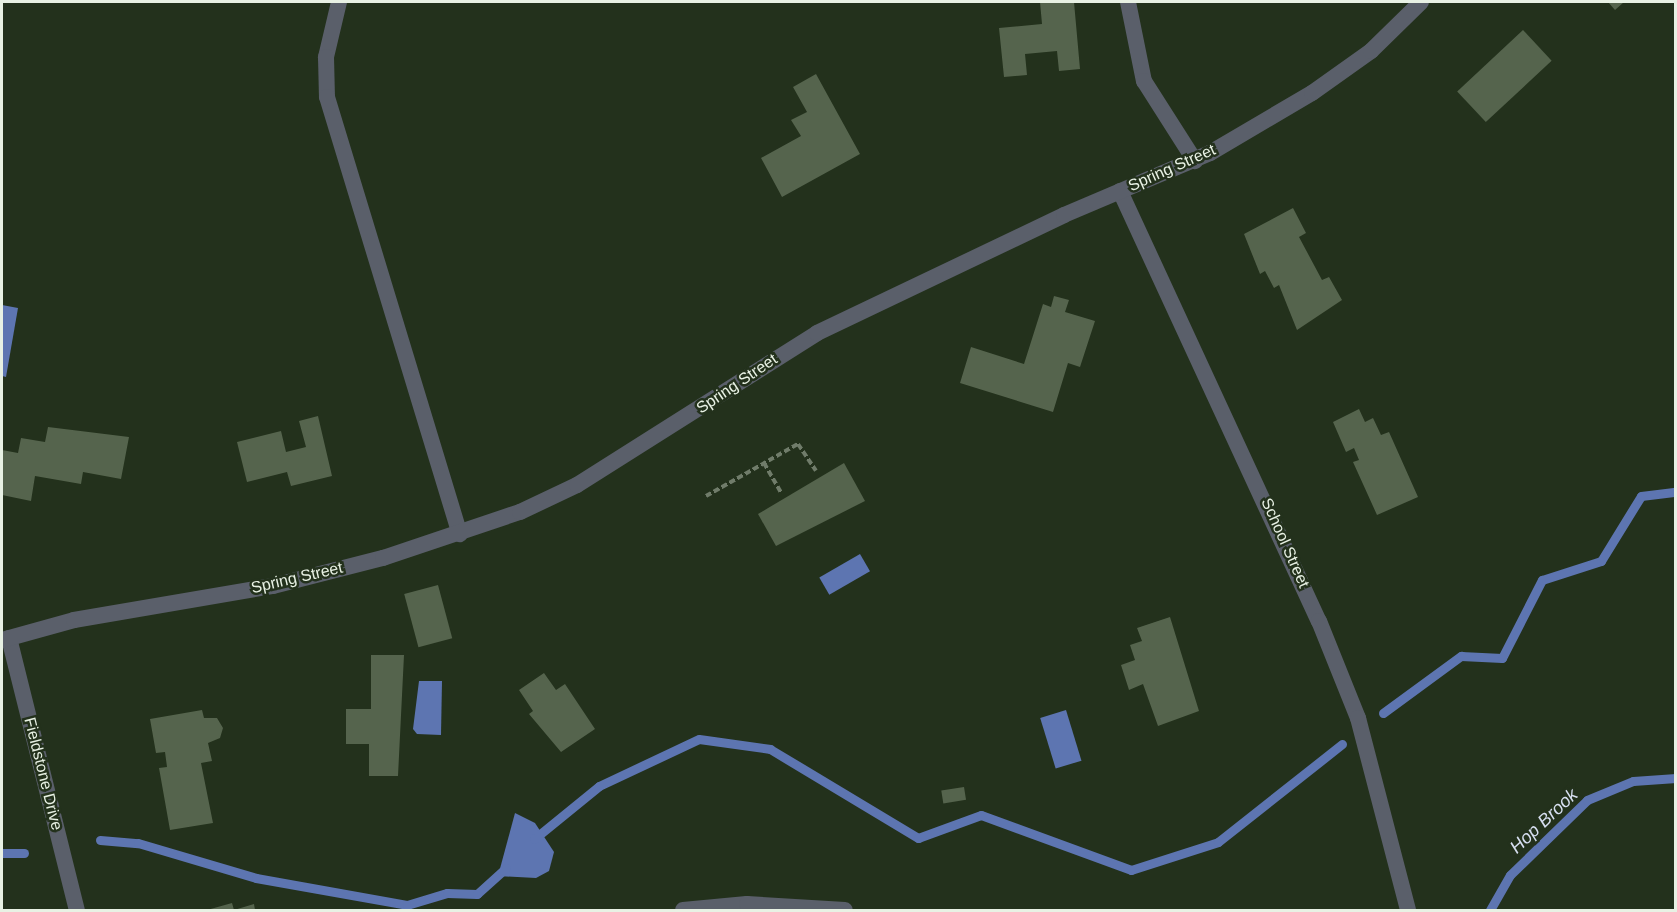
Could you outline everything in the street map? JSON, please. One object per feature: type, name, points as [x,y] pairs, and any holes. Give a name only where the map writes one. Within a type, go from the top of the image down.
[{"type":"street","points":[[339,2],[326,57],[327,97],[460,534]]},
{"type":"street","points":[[1128,2],[1144,81],[1195,161]]},
{"type":"street","name":"Spring Street","points":[[5,639],[74,620],[273,586],[460,534],[577,485],[817,333],[1120,191],[1195,161],[1312,93],[1371,51],[1421,2]]},
{"type":"street","name":"School Street","points":[[1120,191],[1324,632],[1358,718],[1404,910]]},
{"type":"street","name":"Fieldstone Drive","points":[[5,639],[77,910]]},
{"type":"street","points":[[683,910],[747,904],[845,910]]},
{"type":"path","points":[[706,496],[798,444],[816,471]]},
{"type":"path","points":[[764,463],[781,493]]},
{"type":"water","points":[[2,305],[18,308],[6,377],[2,376]]},
{"type":"water","points":[[860,554],[870,571],[829,595],[819,578]]},
{"type":"water","points":[[419,681],[442,681],[441,735],[417,734],[413,729]]},
{"type":"water","points":[[1066,710],[1081,761],[1056,769],[1040,718]]},
{"type":"water","points":[[515,813],[535,823],[554,852],[549,871],[536,878],[498,876]]},
{"type":"building","points":[[1040,2],[1074,2],[1080,69],[1059,71],[1057,51],[1025,54],[1027,75],[1004,77],[999,28],[1042,24]]},
{"type":"building","points":[[1608,2],[1624,2],[1615,10]]},
{"type":"building","points":[[1523,30],[1552,61],[1486,122],[1457,91]]},
{"type":"building","points":[[816,74],[860,154],[782,197],[761,158],[801,136],[791,120],[807,112],[793,87]]},
{"type":"building","points":[[1293,208],[1306,233],[1299,237],[1322,280],[1329,277],[1342,300],[1297,330],[1279,285],[1274,288],[1265,271],[1260,274],[1244,234]]},
{"type":"building","points":[[1054,296],[1069,300],[1065,312],[1095,321],[1080,367],[1068,363],[1053,412],[960,383],[971,347],[1024,364],[1043,304],[1051,307]]},
{"type":"building","points":[[1359,409],[1365,422],[1373,418],[1381,435],[1389,432],[1418,497],[1377,515],[1353,462],[1359,460],[1354,448],[1346,452],[1333,422]]},
{"type":"building","points":[[318,416],[332,476],[291,486],[287,472],[247,482],[237,442],[281,431],[286,452],[306,447],[299,421]]},
{"type":"building","points":[[48,427],[129,437],[121,479],[83,472],[81,484],[35,476],[31,501],[2,495],[2,450],[18,453],[21,438],[45,442]]},
{"type":"building","points":[[844,463],[865,501],[776,546],[758,514]]},
{"type":"building","points":[[438,585],[452,638],[418,647],[404,594]]},
{"type":"building","points":[[1170,617],[1199,711],[1158,726],[1143,684],[1129,690],[1121,665],[1135,660],[1130,645],[1142,641],[1137,628]]},
{"type":"building","points":[[371,655],[404,655],[398,776],[369,776],[369,744],[346,744],[346,709],[371,709]]},
{"type":"building","points":[[544,673],[556,690],[565,684],[595,729],[561,752],[529,714],[533,711],[519,690]]},
{"type":"building","points":[[202,710],[204,718],[217,718],[223,728],[220,738],[208,743],[212,761],[201,763],[213,823],[170,830],[159,768],[167,767],[165,752],[156,753],[150,719]]},
{"type":"building","points":[[964,787],[966,800],[943,803],[941,791]]},
{"type":"building","points":[[232,903],[234,910],[207,910]]},
{"type":"building","points":[[254,904],[255,910],[234,910]]},
{"type":"waterway","points":[[1383,713],[1461,656],[1502,658],[1542,580],[1601,561],[1641,496],[1676,492]]},
{"type":"waterway","points":[[534,839],[599,786],[699,739],[770,749],[918,838],[981,815],[1131,870],[1218,842],[1342,744]]},
{"type":"waterway","name":"Hop Brook","points":[[1490,910],[1510,875],[1587,800],[1633,781],[1676,778]]},
{"type":"waterway","points":[[100,840],[138,843],[256,878],[407,905],[447,893],[477,894],[506,868]]},
{"type":"waterway","points":[[2,853],[24,853]]}]
